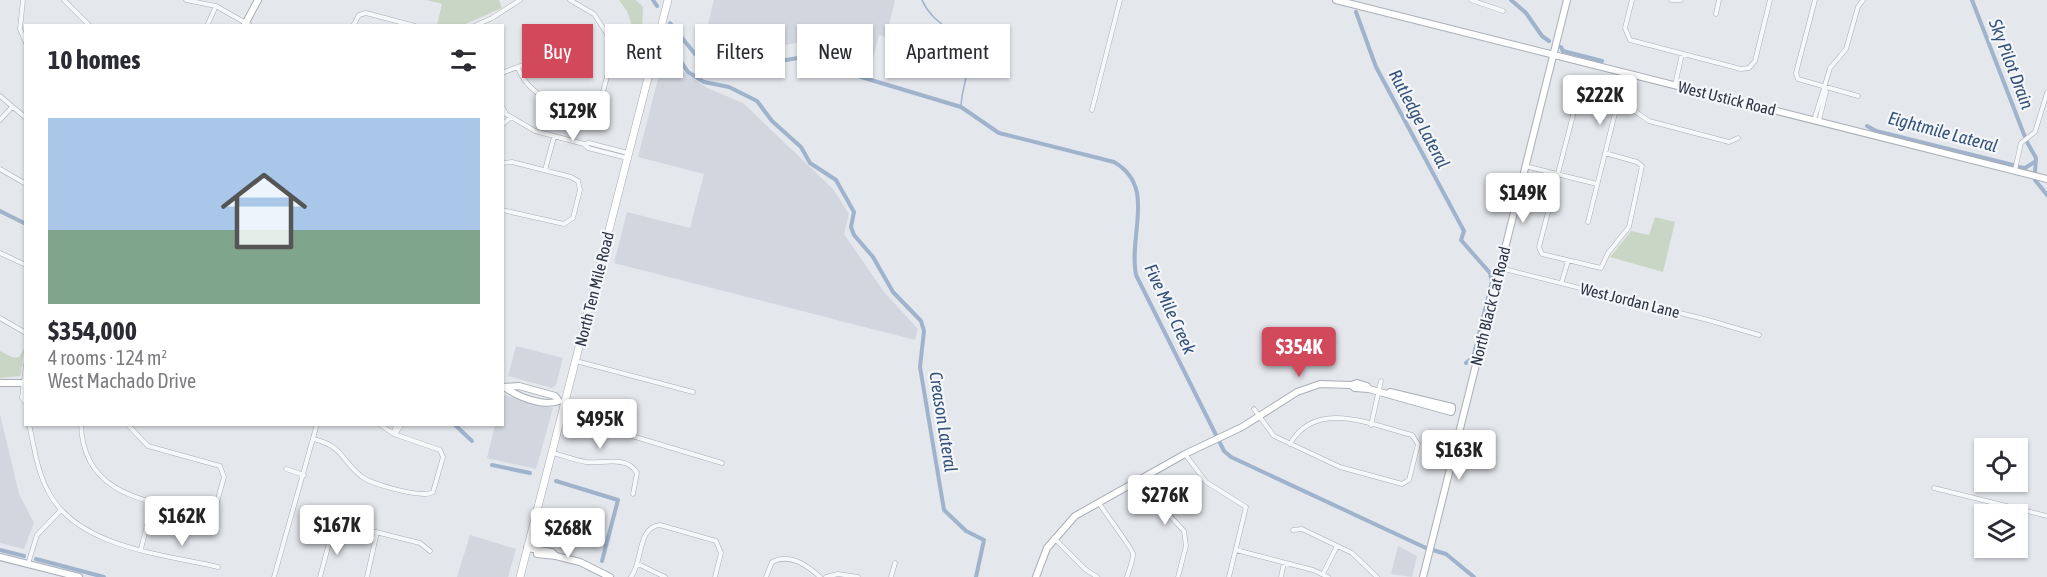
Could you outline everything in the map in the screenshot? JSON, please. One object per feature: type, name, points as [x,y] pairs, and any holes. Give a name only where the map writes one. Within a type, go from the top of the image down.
[{"type":"main road","points":[[247,24],[258,0]]},
{"type":"main road","name":"North Ten Mile Road","points":[[520,577],[668,0]]},
{"type":"main road","name":"West Ustick Road","points":[[1336,0],[1363,3],[1552,55],[2047,179]]},
{"type":"main road","name":"North Black Cat Road","points":[[1423,577],[1567,0]]},
{"type":"main road","points":[[0,383],[24,383]]},
{"type":"main road","points":[[1036,577],[1054,538],[1075,516],[1185,454],[1259,417],[1309,387],[1356,383],[1388,394],[1389,397],[1463,413]]},
{"type":"main road","points":[[504,387],[516,395],[553,404],[563,403]]},
{"type":"main road","points":[[527,548],[537,550],[537,554],[579,562],[610,577]]},
{"type":"main road","points":[[0,557],[79,577]]},
{"type":"street","points":[[23,0],[20,29],[24,38]]},
{"type":"street","points":[[64,0],[88,24]]},
{"type":"street","points":[[186,0],[216,6],[247,24]]},
{"type":"street","points":[[478,24],[520,0]]},
{"type":"street","points":[[518,68],[524,81],[539,95],[582,109],[593,109],[600,103],[612,58],[611,40],[594,14],[570,0]]},
{"type":"street","points":[[1092,110],[1120,0]]},
{"type":"street","points":[[1471,0],[1503,11]]},
{"type":"street","points":[[1632,0],[1625,28],[1627,37],[1634,41],[1741,69],[1749,68],[1755,61],[1770,0]]},
{"type":"street","points":[[1671,0],[1681,0]]},
{"type":"street","points":[[1716,14],[1719,0]]},
{"type":"street","points":[[1815,0],[1797,76],[1799,81],[1858,96]]},
{"type":"street","points":[[1856,0],[1858,7]]},
{"type":"street","points":[[1817,121],[1826,92],[1824,88],[1830,68],[1842,56],[1848,45],[1858,7],[1863,0]]},
{"type":"street","points":[[208,24],[216,6]]},
{"type":"street","points":[[354,24],[359,15],[366,13],[407,24]]},
{"type":"street","points":[[1675,85],[1682,54]]},
{"type":"street","points":[[504,72],[522,66]]},
{"type":"street","points":[[1588,222],[1625,72]]},
{"type":"street","points":[[2015,171],[2019,148],[2035,132],[2047,93]]},
{"type":"street","points":[[0,96],[24,116]]},
{"type":"street","points":[[1605,153],[1638,162],[1642,166],[1629,227],[1599,268],[1540,252],[1557,174],[1578,96],[1629,107],[1649,121],[1729,142],[1738,138]]},
{"type":"street","points":[[0,120],[12,107]]},
{"type":"street","points":[[507,115],[528,128],[554,137],[628,155]]},
{"type":"street","points":[[545,170],[554,137]]},
{"type":"street","points":[[504,210],[564,224],[573,218],[580,190],[578,181],[571,177],[505,162]]},
{"type":"street","points":[[1525,166],[1597,184]]},
{"type":"street","points":[[0,169],[24,183]]},
{"type":"street","points":[[0,253],[24,264]]},
{"type":"street","points":[[1562,281],[1568,261]]},
{"type":"street","name":"West Jordan Lane","points":[[1500,268],[1759,335]]},
{"type":"street","points":[[0,318],[24,332]]},
{"type":"street","points":[[576,361],[693,392]]},
{"type":"street","points":[[1371,425],[1381,381]]},
{"type":"street","points":[[24,383],[22,398],[24,400]]},
{"type":"street","points":[[563,403],[573,408],[582,421],[722,463]]},
{"type":"street","points":[[1254,409],[1269,432],[1290,444],[1340,467],[1402,484],[1409,480],[1418,444],[1417,439],[1412,435],[1340,417],[1326,417],[1303,427],[1290,444]]},
{"type":"street","points":[[29,426],[42,478],[61,510],[70,520],[97,536],[218,567]]},
{"type":"street","points":[[81,426],[88,457],[101,479],[118,491],[212,514],[224,477],[222,469],[217,464],[148,446],[129,426]]},
{"type":"street","points":[[274,577],[317,426]]},
{"type":"street","points":[[314,439],[334,446],[368,481],[429,495],[435,488],[442,452],[437,448],[394,434],[382,426]]},
{"type":"street","points":[[394,434],[396,426]]},
{"type":"street","points":[[394,434],[400,426]]},
{"type":"street","points":[[552,453],[586,462],[614,461],[636,470],[633,494]]},
{"type":"street","points":[[1185,454],[1206,482],[1245,506],[1229,577]]},
{"type":"street","points":[[286,469],[304,475]]},
{"type":"street","points":[[1142,478],[1156,501],[1184,531],[1186,546],[1178,577]]},
{"type":"street","points":[[1934,488],[2047,516]]},
{"type":"street","points":[[141,549],[153,501]]},
{"type":"street","points":[[1099,502],[1114,527],[1131,548],[1133,554],[1127,577]]},
{"type":"street","points":[[28,564],[37,535],[61,510]]},
{"type":"street","points":[[320,577],[333,528],[337,524],[420,543],[430,551]]},
{"type":"street","points":[[631,577],[638,564],[646,533],[651,527],[660,525],[712,539],[718,543],[721,553],[715,577]]},
{"type":"street","points":[[1293,530],[1302,529],[1337,546],[1361,560],[1377,577]]},
{"type":"street","points":[[367,577],[377,532]]},
{"type":"street","points":[[1054,538],[1084,570],[1097,577]]},
{"type":"street","points":[[1323,574],[1337,546]]},
{"type":"street","points":[[1236,550],[1284,562],[1328,577]]},
{"type":"street","points":[[766,577],[772,562],[783,558],[801,563],[820,577]]},
{"type":"street","points":[[1281,577],[1284,562]]},
{"type":"street","points":[[891,577],[894,563]]},
{"type":"street","points":[[638,564],[665,577]]},
{"type":"street","points":[[826,577],[845,574],[858,577]]},
{"type":"shaded area","points":[[714,0],[895,0],[889,24],[885,24],[885,37],[879,35],[873,59],[873,24],[797,24],[797,43],[785,45],[785,24],[708,24]]},
{"type":"shaded area","points":[[683,70],[707,88],[743,103],[833,189],[849,214],[844,234],[884,292],[918,329],[915,340],[614,263],[627,212],[690,228],[704,174],[638,157],[658,78],[683,78]]},
{"type":"shaded area","points":[[516,346],[563,358],[556,385],[552,388],[508,376]]},
{"type":"shaded area","points":[[504,395],[553,408],[536,469],[487,458],[495,426],[504,426]]},
{"type":"shaded area","points":[[0,414],[19,494],[34,523],[24,549],[0,543]]},
{"type":"shaded area","points":[[470,535],[516,549],[508,577],[457,577]]},
{"type":"shaded area","points":[[1398,546],[1417,556],[1412,577],[1391,574]]},
{"type":"green space","points":[[427,0],[499,0],[502,8],[465,24],[437,24],[442,4]]},
{"type":"green space","points":[[619,0],[636,0],[643,7],[642,24],[631,24],[627,11]]},
{"type":"green space","points":[[1655,217],[1675,222],[1663,272],[1610,257],[1631,231],[1649,235]]},
{"type":"green space","points":[[24,349],[20,376],[0,378],[0,351],[14,358],[19,357]]},
{"type":"waterway","points":[[653,0],[657,6]]},
{"type":"waterway","points":[[922,0],[934,18],[955,35],[965,50],[967,67],[961,107]]},
{"type":"waterway","name":"Eightmile Lateral","points":[[1511,0],[1526,13],[1542,36],[1549,41]]},
{"type":"waterway","name":"Sky Pilot Drain","points":[[1972,0],[2025,137]]},
{"type":"waterway","name":"Rutledge Lateral","points":[[1356,12],[1376,67],[1464,231],[1461,240],[1490,273],[1492,282],[1473,358],[1466,363]]},
{"type":"waterway","name":"Five Mile Creek","points":[[670,23],[695,54],[750,66],[798,58],[961,107],[999,133],[1114,162],[1127,172],[1138,198],[1135,243],[1136,275],[1224,451],[1231,457],[1426,548],[1446,554],[1474,577]]},
{"type":"waterway","name":"Eightmile Lateral","points":[[1561,47],[1563,51],[1602,61]]},
{"type":"waterway","name":"Creason Lateral","points":[[683,65],[688,72],[704,82],[729,87],[757,101],[772,121],[801,147],[810,163],[836,180],[854,212],[851,227],[854,235],[873,257],[893,292],[921,321],[924,331],[920,367],[944,510],[966,531],[984,540],[976,577]]},
{"type":"waterway","name":"Eightmile Lateral","points":[[1867,126],[1876,131],[2013,165]]},
{"type":"waterway","name":"Sky Pilot Drain","points":[[2027,142],[2036,158],[2035,172]]},
{"type":"waterway","name":"Eightmile Lateral","points":[[2018,167],[2025,168],[2036,161]]},
{"type":"waterway","name":"Sky Pilot Drain","points":[[2035,180],[2047,195]]},
{"type":"waterway","points":[[0,211],[24,223]]},
{"type":"waterway","points":[[456,426],[472,441]]},
{"type":"waterway","points":[[492,465],[530,473]]},
{"type":"waterway","points":[[556,481],[618,500],[602,561]]},
{"type":"waterway","points":[[0,550],[24,556]]},
{"type":"waterway","points":[[36,559],[104,577]]}]
